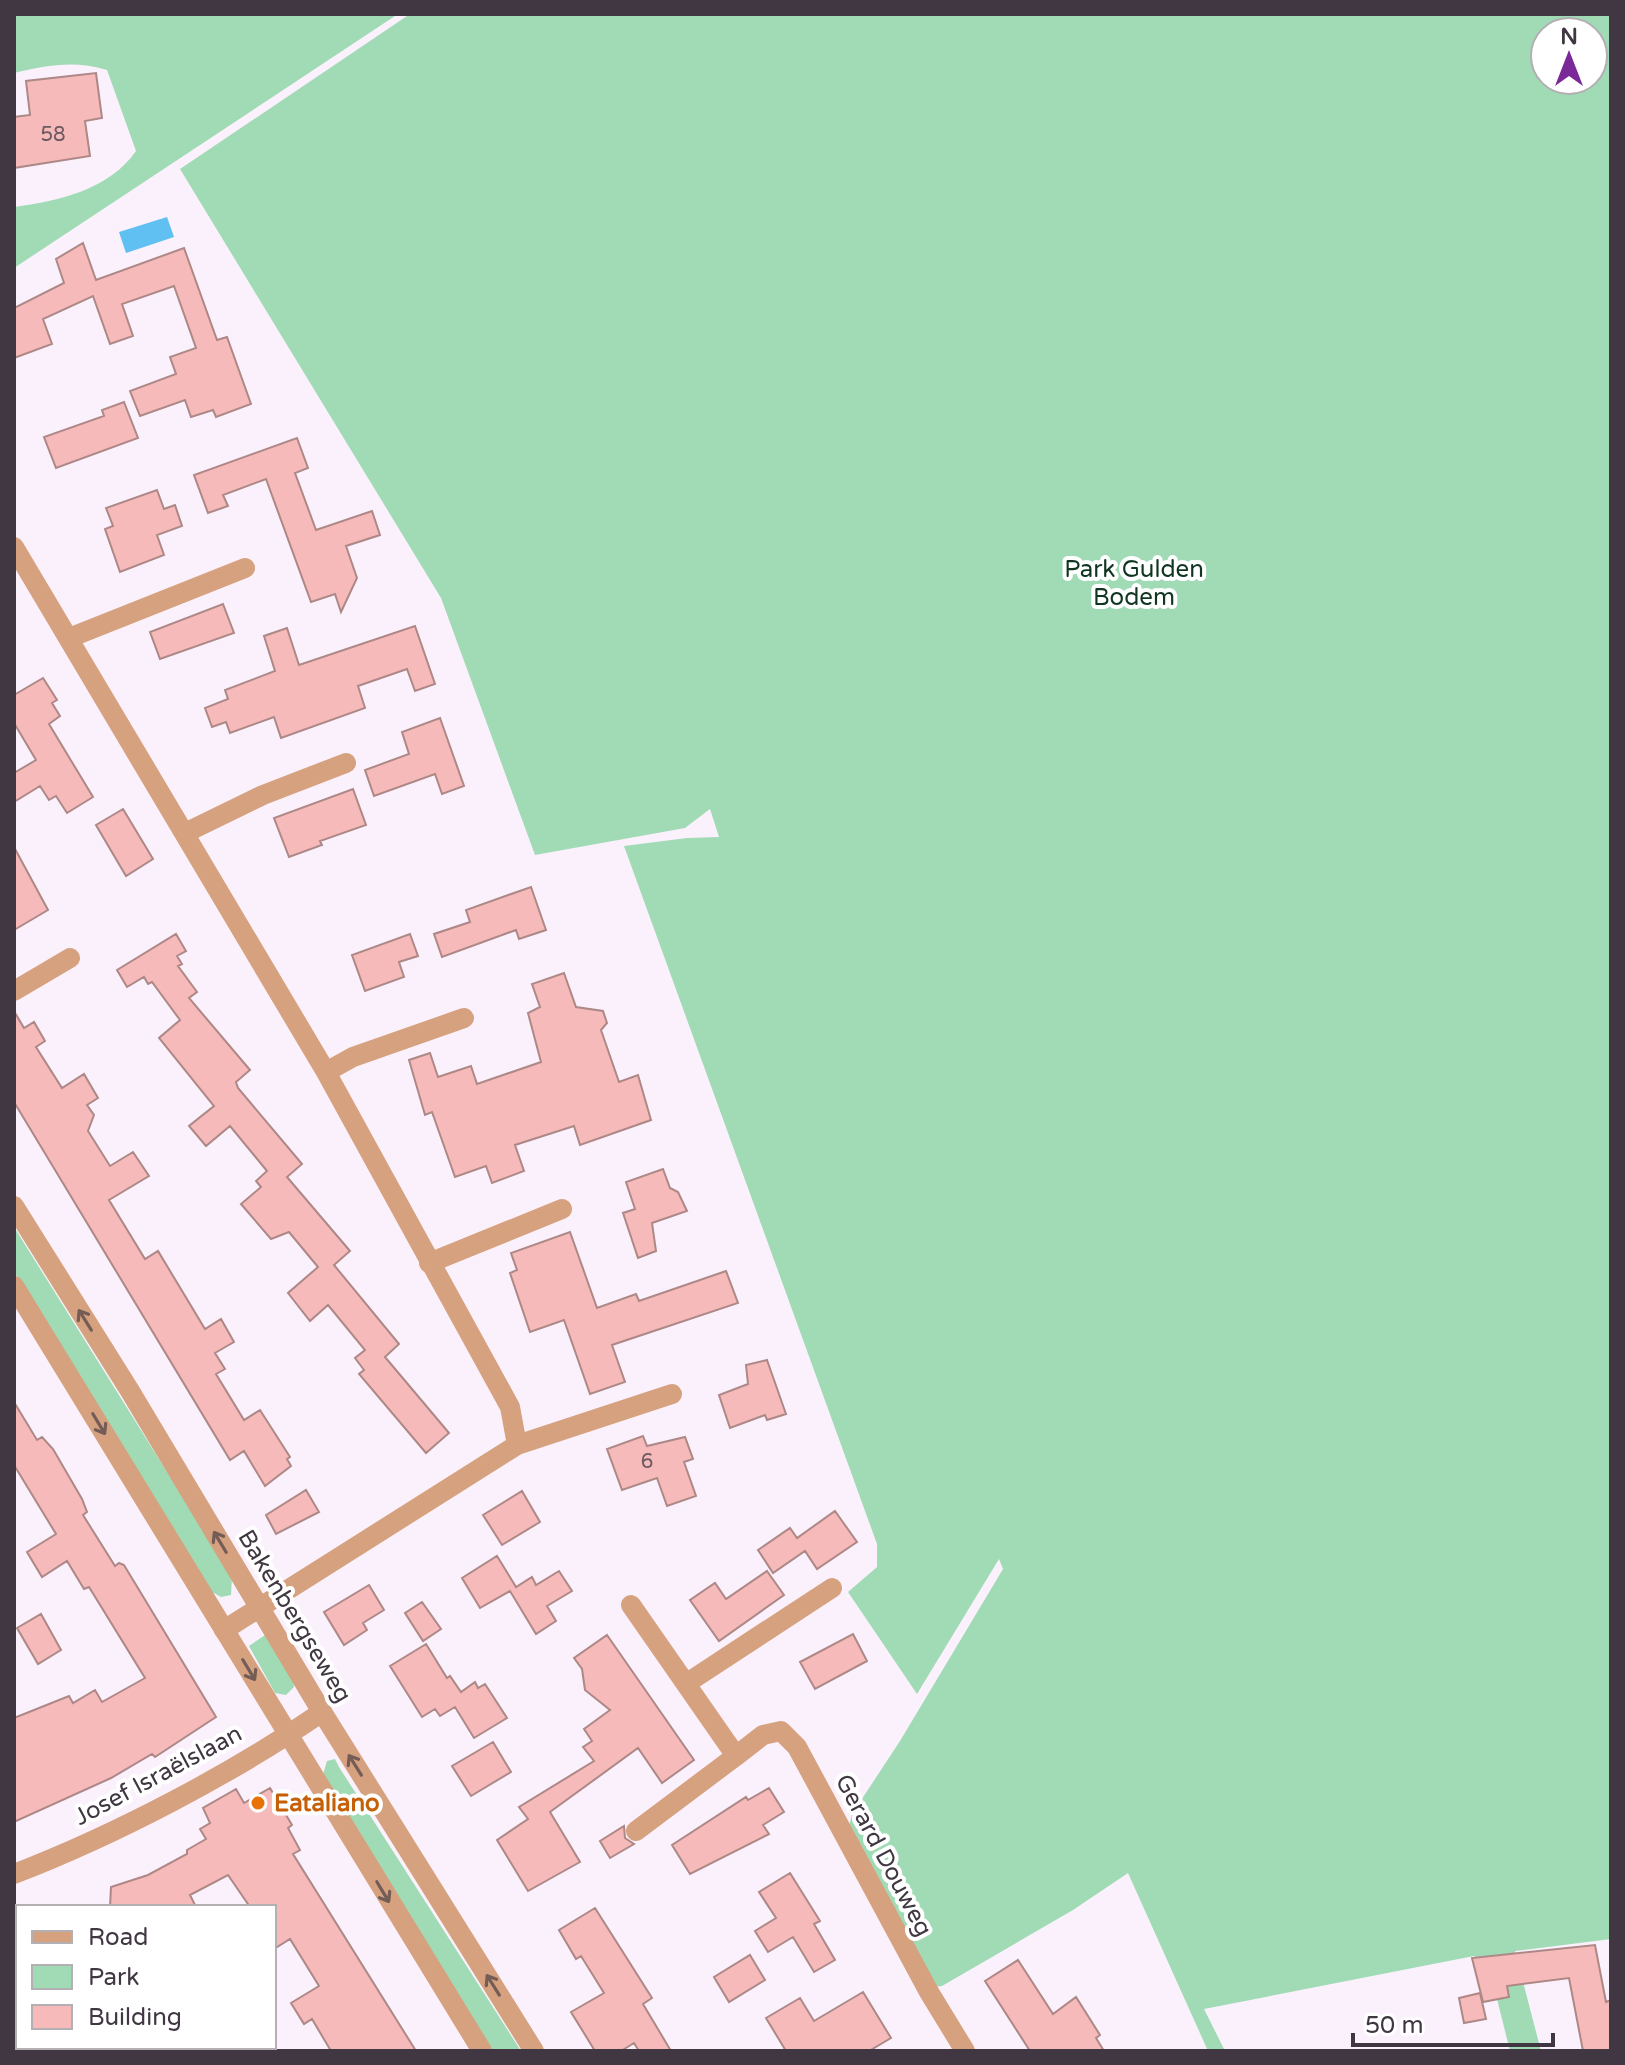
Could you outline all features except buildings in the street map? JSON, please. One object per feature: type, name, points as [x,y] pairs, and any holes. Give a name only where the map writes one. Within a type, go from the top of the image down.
[{"type":"street","points":[[14,547],[326,1072],[510,1407],[517,1445]]},
{"type":"street","points":[[69,638],[245,568]]},
{"type":"street","points":[[185,833],[263,795],[346,763]]},
{"type":"street","points":[[14,991],[70,958]]},
{"type":"street","points":[[326,1072],[353,1057],[464,1018]]},
{"type":"street","name":"Bakenbergseweg","points":[[14,1206],[322,1712],[534,2051]]},
{"type":"street","points":[[429,1263],[562,1209]]},
{"type":"street","points":[[14,1286],[482,2051]]},
{"type":"street","points":[[224,1630],[517,1445],[672,1394]]},
{"type":"street","points":[[687,1683],[832,1588]]},
{"type":"street","points":[[631,1605],[736,1756]]},
{"type":"street","name":"Josef Israëlslaan","points":[[14,1874],[110,1833],[289,1735],[322,1712]]},
{"type":"street","name":"Gerard Douweg","points":[[636,1831],[763,1735],[781,1731],[797,1747],[929,1992],[965,2051]]},
{"type":"green space","points":[[14,14],[398,14],[14,268],[14,207],[65,197],[97,184],[125,164],[136,151],[107,70],[83,65],[60,65],[14,73]]},
{"type":"green space","name":"Park Gulden Bodem","points":[[410,14],[1611,14],[1611,1939],[1515,1951],[1541,2051],[1510,2051],[1488,1963],[1474,1956],[1204,2009],[1225,2051],[1208,2051],[1128,1873],[1073,1910],[942,1986],[933,1987],[849,1827],[852,1814],[900,1741],[1003,1569],[999,1559],[917,1694],[848,1592],[877,1567],[877,1544],[624,846],[719,837],[710,809],[685,828],[535,855],[441,598],[180,169]]},
{"type":"green space","points":[[14,1227],[232,1576],[231,1595],[221,1597],[207,1589],[14,1272]]},
{"type":"green space","points":[[265,1635],[293,1677],[294,1687],[286,1695],[275,1693],[249,1646]]},
{"type":"green space","points":[[335,1759],[521,2051],[492,2051],[322,1778],[327,1761]]},
{"type":"water","points":[[167,217],[174,237],[126,253],[119,232]]},
{"type":"place","name":"Eataliano","points":[[258,1803]]}]
